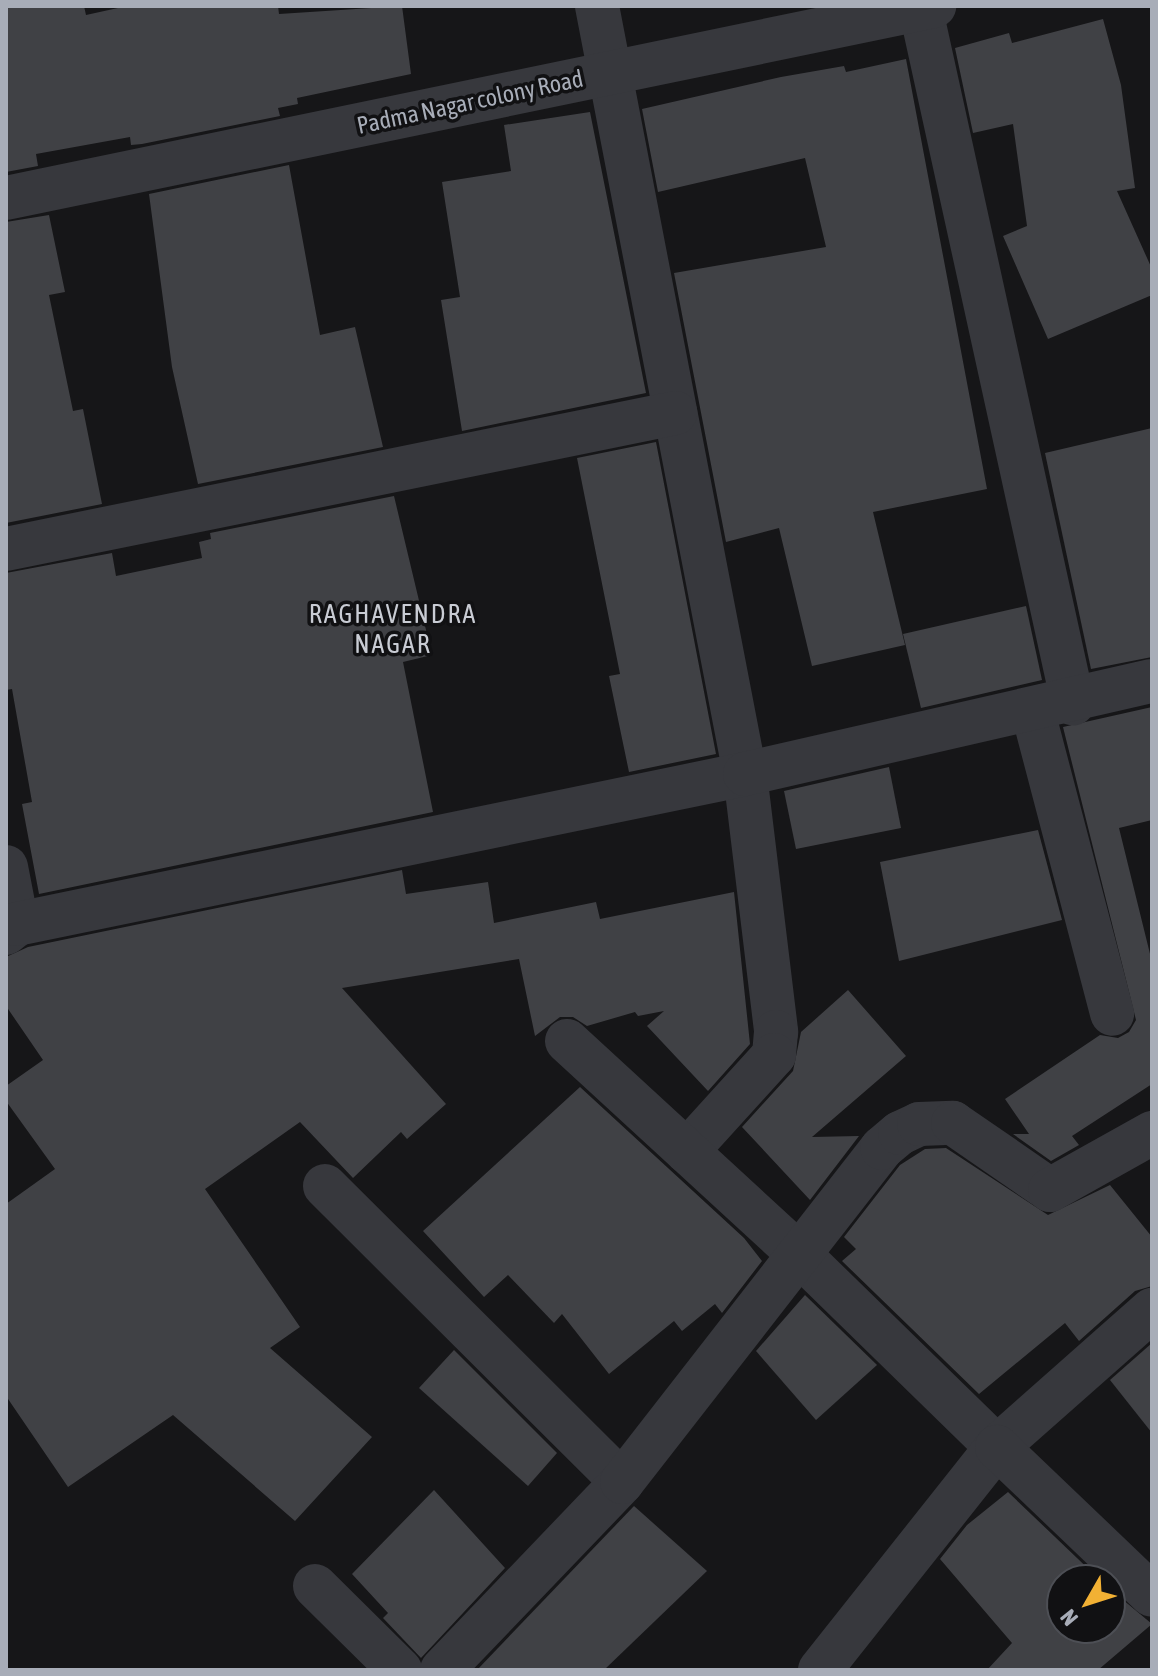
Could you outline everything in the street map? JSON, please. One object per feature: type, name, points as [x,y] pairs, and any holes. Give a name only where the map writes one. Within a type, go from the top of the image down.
[{"type":"street","points":[[597,6],[745,774],[776,1032],[774,1055],[687,1151]]},
{"type":"street","points":[[925,7],[1112,1014]]},
{"type":"street","name":"Padma Nagar colony Road","points":[[6,198],[925,7]]},
{"type":"street","points":[[6,549],[675,413]]},
{"type":"street","points":[[6,867],[12,928],[745,774],[1053,707],[1152,681]]},
{"type":"street","points":[[567,1041],[802,1257],[1152,1595]]},
{"type":"street","points":[[442,1670],[622,1482],[802,1257],[882,1148],[919,1124],[953,1123],[1050,1190],[1152,1133]]},
{"type":"street","points":[[325,1186],[622,1482]]},
{"type":"street","points":[[820,1670],[997,1447],[1152,1310]]},
{"type":"street","points":[[315,1586],[400,1670]]},
{"type":"building","points":[[6,6],[84,6],[86,15],[127,6],[278,6],[279,14],[402,6],[411,74],[297,98],[298,104],[278,108],[280,116],[142,144],[131,145],[130,137],[36,154],[38,166],[6,172]]},
{"type":"building","points":[[1103,19],[1121,85],[1135,188],[1117,191],[1152,269],[1152,295],[1048,339],[1003,236],[1027,226],[1013,124],[973,133],[955,48],[1009,33],[1012,43]]},
{"type":"building","points":[[906,59],[987,489],[873,512],[905,645],[812,666],[779,528],[726,542],[674,273],[826,247],[805,158],[658,192],[642,109],[781,77],[844,66],[846,72]]},
{"type":"building","points":[[590,112],[646,393],[462,431],[441,300],[460,297],[442,182],[511,171],[504,125]]},
{"type":"building","points":[[289,165],[320,335],[355,327],[383,447],[198,484],[172,367],[149,194]]},
{"type":"building","points":[[49,215],[65,292],[49,295],[73,411],[83,409],[102,504],[6,523],[6,222]]},
{"type":"building","points":[[1152,428],[1152,657],[1091,669],[1045,453]]},
{"type":"building","points":[[656,442],[716,754],[629,772],[609,676],[620,674],[577,458]]},
{"type":"building","points":[[394,496],[432,655],[403,662],[433,812],[39,894],[22,804],[32,802],[12,689],[6,690],[6,573],[112,553],[116,576],[202,558],[199,542],[211,539],[210,533]]},
{"type":"building","points":[[1026,606],[1042,680],[921,708],[903,634]]},
{"type":"building","points":[[1152,707],[1152,820],[1119,828],[1152,962],[1152,1084],[1072,1136],[1079,1145],[1051,1161],[1013,1134],[1029,1134],[1005,1099],[1100,1035],[1118,1038],[1129,1032],[1136,1020],[1063,727]]},
{"type":"building","points":[[889,767],[901,828],[796,849],[784,791]]},
{"type":"building","points":[[1038,830],[1062,920],[899,961],[880,862]]},
{"type":"building","points":[[402,870],[406,894],[488,882],[494,923],[596,902],[600,919],[734,892],[750,1044],[708,1091],[647,1026],[664,1011],[638,1016],[635,1012],[587,1026],[573,1017],[560,1017],[535,1036],[519,959],[342,988],[446,1104],[407,1139],[401,1132],[353,1178],[300,1122],[205,1189],[300,1327],[270,1348],[372,1437],[295,1521],[173,1415],[68,1487],[6,1396],[6,1204],[55,1169],[6,1101],[6,1086],[43,1060],[6,1006],[6,957],[28,947]]},
{"type":"building","points":[[848,990],[906,1056],[812,1137],[859,1136],[810,1200],[742,1127],[793,1071],[801,1032]]},
{"type":"building","points":[[580,1087],[744,1238],[762,1261],[722,1313],[715,1304],[682,1331],[674,1321],[609,1374],[562,1314],[554,1323],[508,1275],[484,1297],[423,1231]]},
{"type":"building","points":[[946,1148],[1048,1215],[1110,1185],[1152,1237],[1152,1286],[1135,1291],[1079,1341],[1065,1323],[979,1394],[842,1261],[856,1249],[844,1237],[900,1165],[925,1149]]},
{"type":"building","points":[[805,1295],[877,1365],[816,1420],[756,1351]]},
{"type":"building","points":[[1152,1343],[1152,1433],[1110,1380]]},
{"type":"building","points":[[454,1350],[557,1453],[528,1486],[419,1388]]},
{"type":"building","points":[[434,1490],[505,1568],[421,1658],[383,1618],[388,1613],[352,1574]]},
{"type":"building","points":[[1008,1492],[1083,1564],[1046,1564],[1046,1644],[1126,1644],[1126,1602],[1152,1624],[1098,1670],[987,1670],[1012,1643],[940,1559],[967,1525]]},
{"type":"building","points":[[634,1506],[707,1571],[604,1670],[477,1670]]},
{"type":"district","name":"RAGHAVENDRA NAGAR","points":[[393,630]]}]
